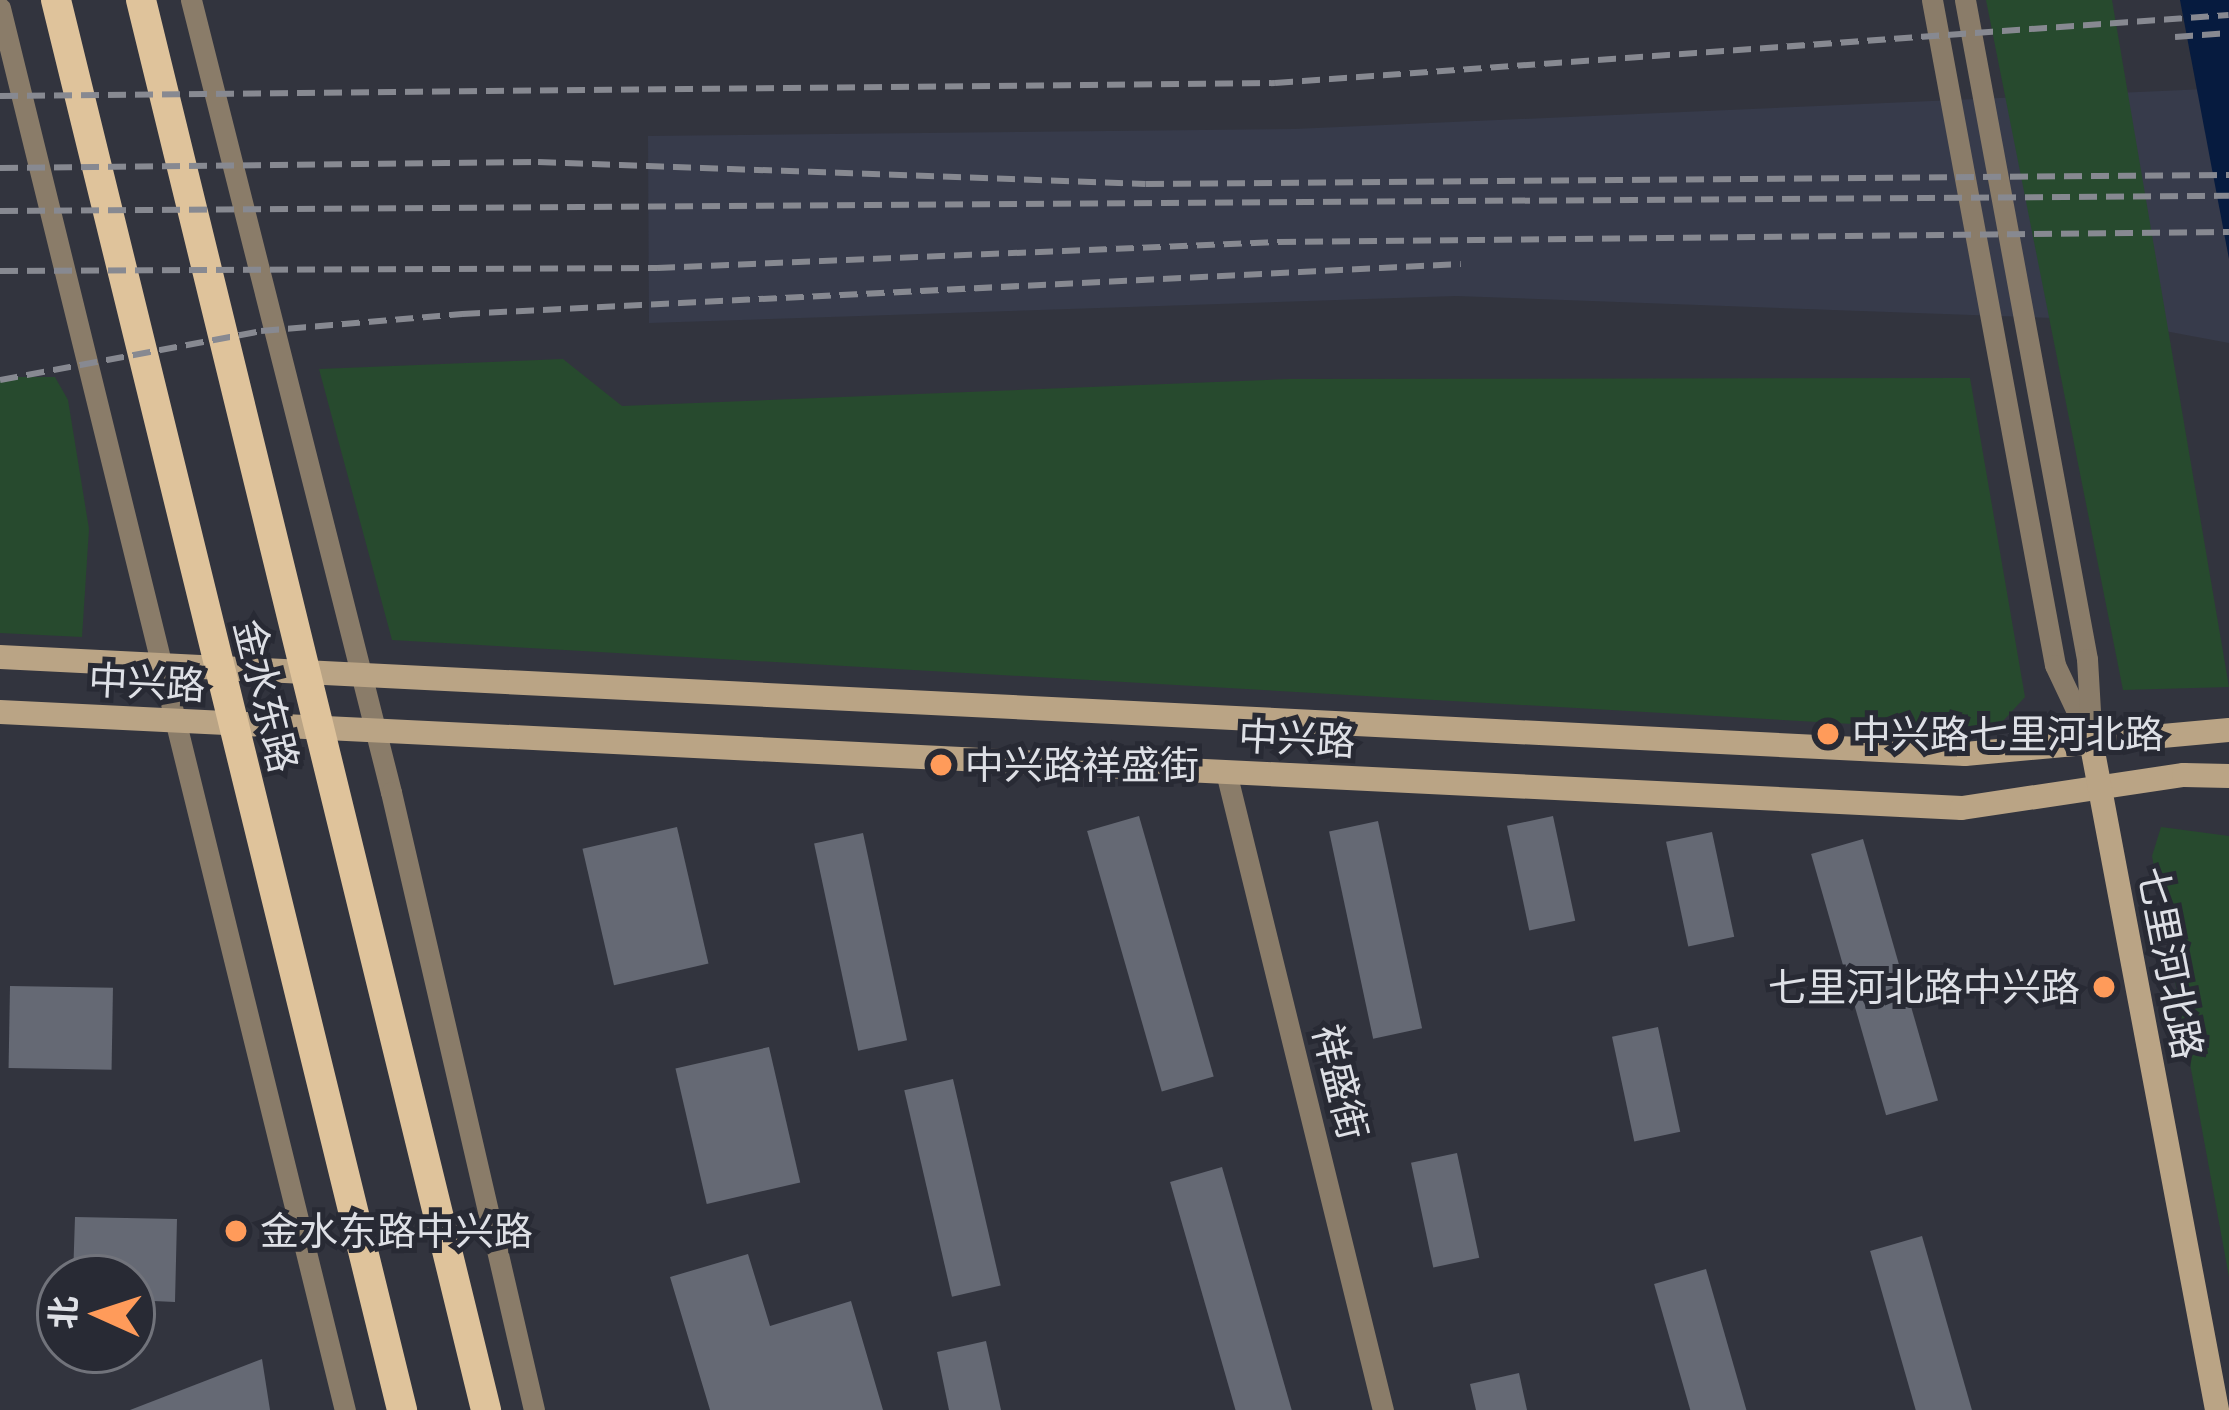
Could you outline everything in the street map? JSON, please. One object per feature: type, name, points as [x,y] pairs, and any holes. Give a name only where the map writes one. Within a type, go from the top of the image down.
[{"type":"main road","name":"金水东路","points":[[56,0],[401,1410]]},
{"type":"main road","name":"金水东路","points":[[141,0],[486,1410]]},
{"type":"street","points":[[190,0],[375,730],[534,1410]]},
{"type":"street","points":[[1932,0],[2055,665],[2092,741]]},
{"type":"street","points":[[1966,0],[2087,659],[2092,741]]},
{"type":"street","points":[[0,8],[345,1410]]},
{"type":"street","name":"中兴路","points":[[0,657],[1965,754],[2164,730],[2229,730]]},
{"type":"street","name":"中兴路","points":[[0,712],[1962,808],[2184,776],[2229,776]]},
{"type":"street","name":"七里河北路","points":[[2092,741],[2217,1410]]},
{"type":"street","name":"祥盛街","points":[[1226,772],[1383,1410]]},
{"type":"shaded area","points":[[2229,88],[2229,343],[2106,320],[1456,296],[649,323],[648,136],[1294,129]]},
{"type":"green space","points":[[1986,0],[2112,0],[2229,687],[2123,690]]},
{"type":"green space","points":[[563,359],[622,406],[1290,379],[1970,378],[2025,697],[1993,732],[392,640],[319,369]]},
{"type":"green space","points":[[0,377],[55,377],[68,400],[89,529],[82,637],[0,633]]},
{"type":"green space","points":[[2161,827],[2229,836],[2229,1277],[2152,856]]},
{"type":"water","points":[[2180,0],[2229,0],[2229,259]]},
{"type":"building","points":[[1139,816],[1214,1077],[1162,1091],[1087,831]]},
{"type":"building","points":[[1553,816],[1575,921],[1529,930],[1507,826]]},
{"type":"building","points":[[1378,821],[1422,1028],[1373,1039],[1329,831]]},
{"type":"building","points":[[677,827],[708,963],[614,985],[582,849]]},
{"type":"building","points":[[1712,832],[1734,937],[1688,946],[1666,842]]},
{"type":"building","points":[[863,833],[907,1040],[858,1051],[814,843]]},
{"type":"building","points":[[1863,839],[1938,1100],[1886,1115],[1811,854]]},
{"type":"building","points":[[10,986],[113,988],[112,1070],[9,1068]]},
{"type":"building","points":[[1658,1027],[1680,1132],[1634,1141],[1612,1037]]},
{"type":"building","points":[[769,1047],[800,1182],[707,1204],[675,1069]]},
{"type":"building","points":[[953,1079],[1001,1286],[952,1297],[904,1090]]},
{"type":"building","points":[[1457,1153],[1479,1258],[1433,1267],[1411,1163]]},
{"type":"building","points":[[1222,1167],[1292,1410],[1236,1410],[1170,1182]]},
{"type":"building","points":[[75,1217],[177,1219],[175,1302],[156,1301],[156,1254],[74,1254]]},
{"type":"building","points":[[1922,1236],[1972,1410],[1916,1410],[1870,1251]]},
{"type":"building","points":[[748,1254],[770,1326],[851,1301],[883,1410],[710,1410],[670,1277]]},
{"type":"building","points":[[1706,1269],[1746,1410],[1690,1410],[1654,1284]]},
{"type":"building","points":[[986,1341],[1001,1410],[949,1410],[937,1352]]},
{"type":"building","points":[[262,1359],[270,1410],[130,1410]]},
{"type":"building","points":[[1519,1373],[1527,1410],[1476,1410],[1470,1384]]},
{"type":"railway","points":[[0,96],[1275,83],[2229,15]]},
{"type":"railway","points":[[2175,37],[2229,33]]},
{"type":"railway","points":[[0,168],[538,162],[1146,184],[2229,175]]},
{"type":"railway","points":[[0,211],[2229,196]]},
{"type":"railway","points":[[0,271],[657,268],[1278,242],[2229,232]]},
{"type":"railway","points":[[0,380],[261,331],[462,314],[1461,264]]},
{"type":"place","name":"中兴路七里河北路","points":[[1828,734]]},
{"type":"place","name":"中兴路祥盛街","points":[[941,765]]},
{"type":"place","name":"七里河北路中兴路","points":[[2104,987]]},
{"type":"place","name":"金水东路中兴路","points":[[236,1231]]}]
